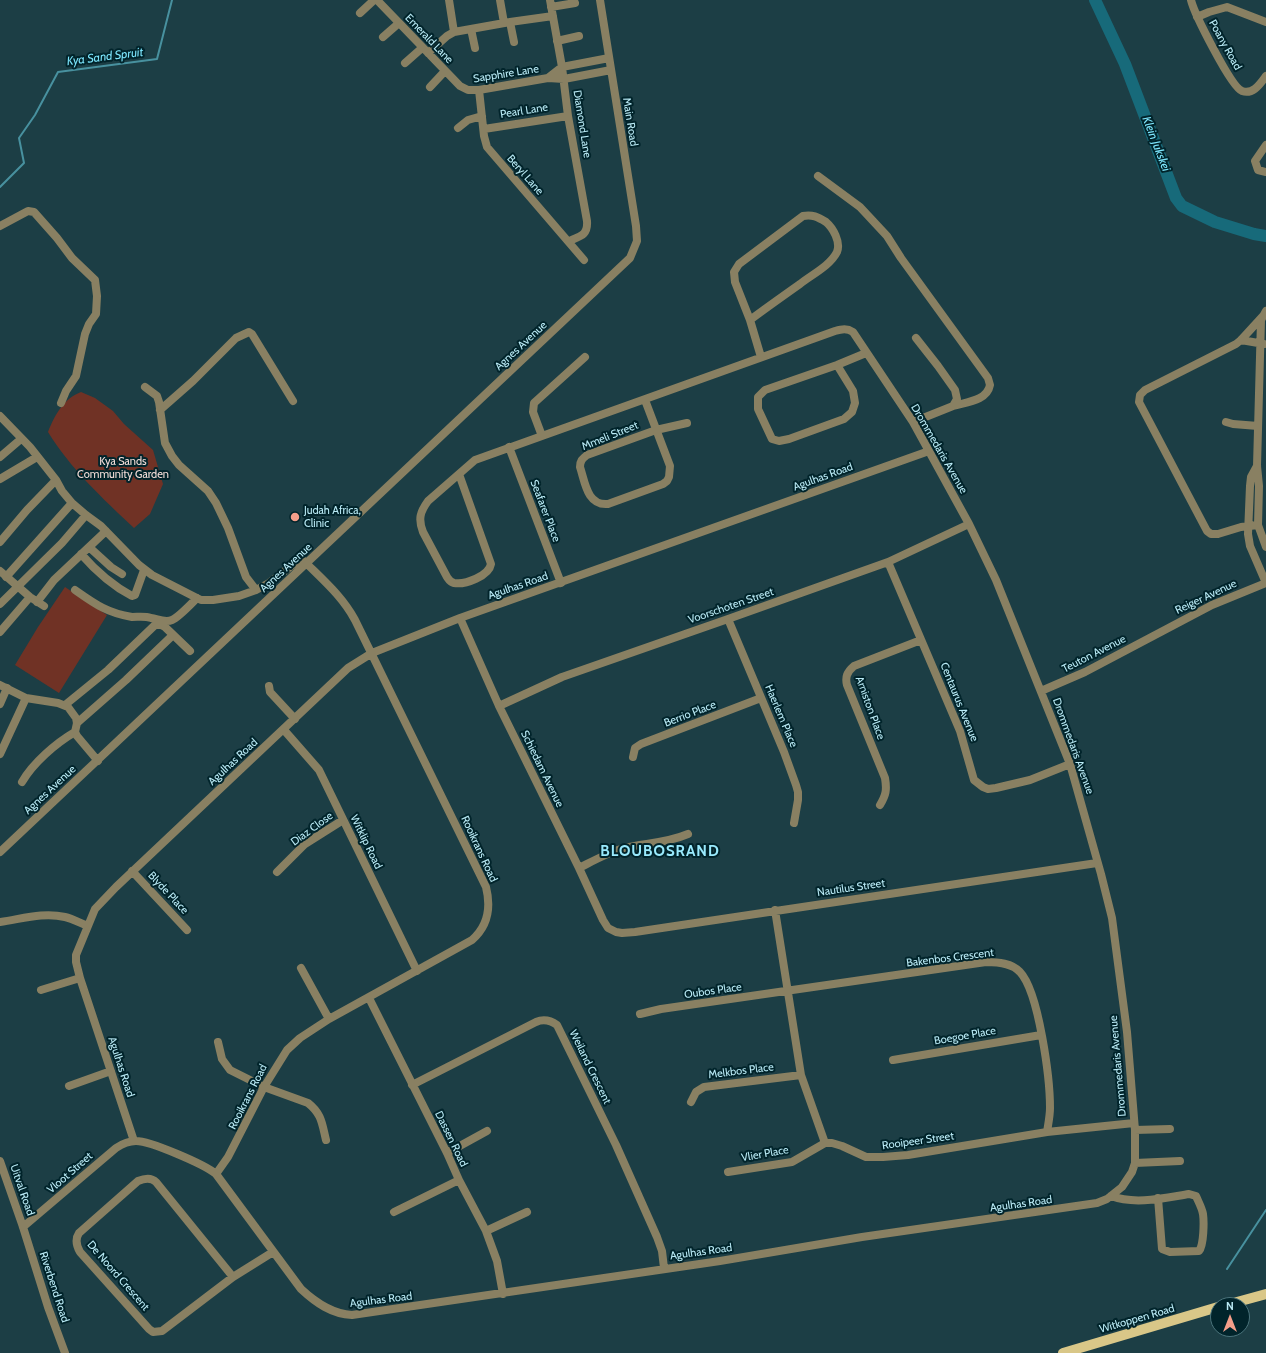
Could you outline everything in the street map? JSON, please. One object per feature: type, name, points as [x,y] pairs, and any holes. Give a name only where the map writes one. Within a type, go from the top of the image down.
[{"type":"main road","points":[[1250,1298],[1266,1294]]},
{"type":"main road","name":"Witkoppen Road","points":[[1063,1353],[1210,1309]]},
{"type":"street","points":[[360,13],[374,0]]},
{"type":"street","name":"Emerald Lane","points":[[377,0],[460,86],[468,90]]},
{"type":"street","points":[[449,0],[454,32]]},
{"type":"street","points":[[500,0],[514,42]]},
{"type":"street","name":"Main Road","points":[[600,0],[636,226],[637,241],[635,248]]},
{"type":"street","name":"Poany Road","points":[[1191,0],[1197,17],[1232,81],[1239,90],[1248,92],[1256,89],[1266,76]]},
{"type":"street","points":[[551,4],[575,3]]},
{"type":"street","name":"Diamond Lane","points":[[551,4],[564,79],[568,116],[588,225],[585,234],[569,241]]},
{"type":"street","points":[[1197,17],[1227,7],[1266,22]]},
{"type":"street","points":[[405,63],[439,43],[454,32],[507,22],[552,16]]},
{"type":"street","points":[[383,37],[399,23]]},
{"type":"street","points":[[471,29],[475,48]]},
{"type":"street","points":[[557,41],[579,36]]},
{"type":"street","name":"Sapphire Lane","points":[[548,78],[562,67],[609,58]]},
{"type":"street","name":"Sapphire Lane","points":[[468,90],[479,90],[548,78],[564,79],[611,70]]},
{"type":"street","points":[[430,87],[445,71]]},
{"type":"street","name":"Beryl Lane","points":[[479,90],[485,142],[489,150],[584,260]]},
{"type":"street","points":[[458,128],[468,120],[482,116]]},
{"type":"street","name":"Pearl Lane","points":[[484,129],[568,116]]},
{"type":"street","points":[[1266,145],[1255,161],[1258,170],[1266,172]]},
{"type":"street","points":[[818,176],[858,205],[887,236],[901,258],[988,378],[990,385],[986,394],[978,399],[953,406],[913,422]]},
{"type":"street","points":[[0,226],[28,211],[34,212],[72,258],[95,280],[97,304],[96,314],[85,334],[76,376],[66,391],[61,403]]},
{"type":"street","points":[[458,474],[491,564],[488,572],[476,578],[458,583],[450,582],[420,524],[420,516],[428,501],[458,474],[474,460],[645,400],[761,357],[750,320],[735,282],[735,268],[803,216],[813,215],[822,219],[834,233],[838,249],[836,254],[819,270],[750,320]]},
{"type":"street","name":"Agnes Avenue","points":[[0,852],[625,263],[635,248]]},
{"type":"street","points":[[1258,525],[1248,526],[1218,534],[1211,534],[1207,531],[1138,402],[1140,395],[1145,390],[1228,349],[1241,340],[1264,314]]},
{"type":"street","points":[[1264,314],[1261,320],[1263,344],[1263,398],[1258,426],[1257,466],[1259,486],[1258,525],[1266,546]]},
{"type":"street","name":"Drommedaris Avenue","points":[[761,357],[843,329],[853,332],[913,422],[969,524],[996,580],[1070,764],[1106,890],[1115,939],[1127,1032],[1135,1163],[1125,1184],[1113,1194]]},
{"type":"street","points":[[160,410],[193,382],[236,338],[248,332],[252,334],[293,401]]},
{"type":"street","points":[[916,338],[955,390],[957,399],[953,406]]},
{"type":"street","points":[[1241,340],[1263,344]]},
{"type":"street","points":[[838,365],[853,391],[855,403],[852,412],[844,419],[789,439],[779,442],[772,439],[758,409],[758,396],[765,390],[838,365],[866,353]]},
{"type":"street","points":[[542,436],[533,412],[534,403],[585,357]]},
{"type":"street","points":[[145,387],[157,396],[165,443],[172,456],[179,465],[208,490],[228,528],[246,577],[256,590]]},
{"type":"street","name":"Mmeli Street","points":[[645,400],[656,430],[670,466],[669,477],[663,484],[608,504],[599,504],[593,500],[580,467],[580,463],[583,458],[587,455],[656,430],[687,423]]},
{"type":"street","points":[[0,416],[37,457],[72,502],[86,515],[98,523],[144,570],[197,598],[206,600],[239,596],[256,590],[281,575],[297,561],[301,560],[306,564]]},
{"type":"street","points":[[1226,422],[1258,426]]},
{"type":"street","points":[[0,430],[7,423]]},
{"type":"street","points":[[0,457],[21,439]]},
{"type":"street","name":"Seafarer Place","points":[[509,447],[561,583]]},
{"type":"street","name":"Agulhas Road","points":[[929,451],[460,618],[372,653],[348,668],[99,904],[93,914],[76,955],[76,962],[134,1141],[157,1146],[202,1164],[216,1174],[296,1283],[311,1298],[325,1308],[342,1314],[363,1314],[503,1294],[866,1237],[1097,1203],[1113,1194]]},
{"type":"street","points":[[0,479],[37,457]]},
{"type":"street","points":[[1257,466],[1250,481],[1248,526],[1249,543],[1266,583]]},
{"type":"street","points":[[0,542],[27,510],[56,480]]},
{"type":"street","points":[[37,602],[2,574],[72,502]]},
{"type":"street","points":[[0,604],[19,587],[62,543],[86,515]]},
{"type":"street","name":"Voorschoten Street","points":[[499,706],[562,677],[888,562],[969,524]]},
{"type":"street","points":[[0,632],[37,602],[54,580],[106,531]]},
{"type":"street","points":[[89,547],[111,567],[122,574]]},
{"type":"street","points":[[81,554],[114,585],[132,596],[135,595],[144,570]]},
{"type":"street","name":"Centaurus Avenue","points":[[888,562],[960,730],[974,780],[978,784],[988,789],[1020,783],[1070,764]]},
{"type":"street","name":"Rooikrans Road","points":[[216,1174],[228,1158],[264,1087],[287,1050],[300,1038],[329,1019],[467,944],[474,938],[484,925],[489,908],[486,887],[372,653],[346,604],[326,581],[306,564]]},
{"type":"street","name":"Reiger Avenue","points":[[1157,635],[1187,617],[1212,605],[1266,583]]},
{"type":"street","points":[[74,590],[96,605],[109,611],[134,617],[151,618],[164,621],[175,619],[197,598]]},
{"type":"street","name":"Schiedam Avenue","points":[[460,618],[499,706],[579,868],[600,915],[608,928]]},
{"type":"street","name":"Haerlem Place","points":[[728,619],[784,752],[796,785],[798,792],[798,809],[794,823]]},
{"type":"street","points":[[65,706],[108,670],[155,625],[162,625],[190,651]]},
{"type":"street","points":[[98,761],[80,741],[75,732],[77,723],[126,680],[173,635]]},
{"type":"street","name":"Teuton Avenue","points":[[1041,691],[1085,672],[1157,635]]},
{"type":"street","name":"Arniston Place","points":[[880,805],[886,795],[887,790],[884,778],[847,685],[846,676],[850,669],[854,666],[921,640]]},
{"type":"street","points":[[0,704],[3,686],[26,698],[65,706],[72,712],[77,723]]},
{"type":"street","points":[[269,686],[270,692],[295,719]]},
{"type":"street","points":[[0,754],[26,698]]},
{"type":"street","name":"Berrio Place","points":[[632,756],[635,748],[641,744],[761,698]]},
{"type":"street","name":"Witklip Road","points":[[284,730],[319,770],[418,971]]},
{"type":"street","points":[[22,782],[27,774],[54,747],[75,732]]},
{"type":"street","name":"Diaz Close","points":[[277,872],[305,844],[343,820]]},
{"type":"street","points":[[579,868],[605,855],[623,849],[666,841],[688,834]]},
{"type":"street","points":[[0,839],[7,846]]},
{"type":"street","name":"Nautilus Street","points":[[608,928],[616,932],[628,933],[1098,862]]},
{"type":"street","name":"Blyde Place","points":[[132,872],[187,930]]},
{"type":"street","points":[[774,910],[801,1075],[825,1143]]},
{"type":"street","points":[[0,922],[25,917],[47,915],[63,917],[88,926]]},
{"type":"street","name":"Bakenbos Crescent","points":[[788,991],[986,962],[1001,963],[1019,971],[1028,983],[1036,1009],[1048,1074],[1050,1110],[1047,1132]]},
{"type":"street","points":[[301,968],[329,1019]]},
{"type":"street","points":[[41,990],[80,978]]},
{"type":"street","name":"Oubos Place","points":[[640,1014],[661,1009],[788,991]]},
{"type":"street","name":"Dassen Road","points":[[369,998],[447,1153],[459,1180],[486,1231],[497,1261],[503,1294]]},
{"type":"street","name":"Weiland Crescent","points":[[412,1085],[536,1022],[546,1020],[553,1022],[566,1042],[581,1077],[616,1145],[657,1237],[662,1251],[664,1268]]},
{"type":"street","name":"Boegoe Place","points":[[893,1060],[1041,1035]]},
{"type":"street","points":[[218,1042],[222,1059],[230,1070],[264,1087],[308,1103],[314,1107],[318,1112],[326,1140]]},
{"type":"street","points":[[69,1086],[111,1071]]},
{"type":"street","name":"Melkbos Place","points":[[691,1102],[696,1092],[704,1087],[801,1075]]},
{"type":"street","name":"Rooipeer Street","points":[[825,1143],[832,1143],[842,1146],[866,1157],[883,1157],[908,1155],[1047,1132],[1134,1127],[1170,1129]]},
{"type":"street","points":[[447,1153],[487,1131]]},
{"type":"street","name":"Vloot Street","points":[[23,1227],[116,1148],[122,1144],[134,1141]]},
{"type":"street","name":"Vlier Place","points":[[728,1172],[792,1162],[825,1143]]},
{"type":"street","name":"Uitval Road","points":[[0,1161],[23,1227]]},
{"type":"street","points":[[1135,1163],[1180,1161]]},
{"type":"street","name":"De Noord Crescent","points":[[233,1277],[156,1182],[150,1178],[138,1180],[79,1233],[76,1238],[77,1246],[80,1252],[154,1332],[162,1331],[233,1277],[273,1252]]},
{"type":"street","points":[[394,1212],[459,1180]]},
{"type":"street","points":[[1113,1194],[1124,1200],[1189,1194],[1196,1196],[1203,1213],[1202,1249],[1199,1251],[1170,1252],[1162,1249],[1158,1198]]},
{"type":"street","points":[[486,1231],[527,1212]]},
{"type":"street","name":"Riverbend Road","points":[[23,1227],[46,1300],[65,1353]]},
{"type":"green space","name":"Kya Sands Community Garden","points":[[81,392],[95,398],[113,411],[124,424],[153,450],[163,484],[150,514],[134,528],[77,471],[48,432],[64,403]]},
{"type":"green space","points":[[65,587],[107,615],[59,693],[15,665]]},
{"type":"waterway","name":"Kya Sand Spruit","points":[[0,187],[24,163],[19,138],[35,115],[58,72],[157,59],[172,0]]},
{"type":"waterway","name":"Klein Jukskei","points":[[1095,0],[1125,64],[1176,198],[1182,206],[1215,222],[1254,234],[1266,236]]},
{"type":"waterway","points":[[1227,1269],[1266,1210]]},
{"type":"place","name":"Judah Africa, Clinic","points":[[295,517]]},
{"type":"district","name":"BLOUBOSRAND","points":[[660,852]]}]
